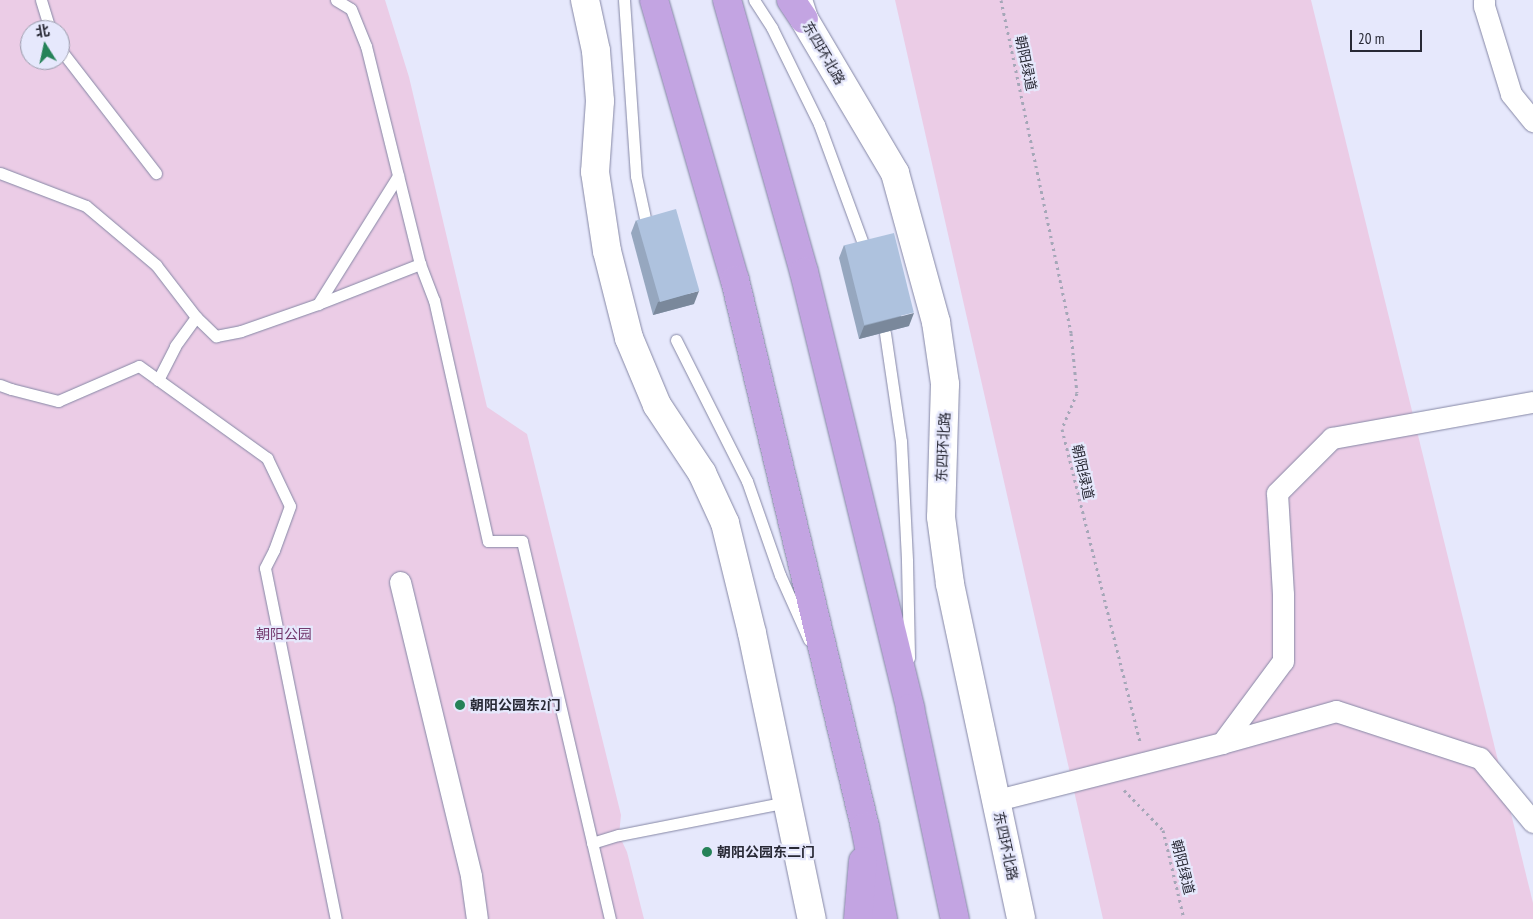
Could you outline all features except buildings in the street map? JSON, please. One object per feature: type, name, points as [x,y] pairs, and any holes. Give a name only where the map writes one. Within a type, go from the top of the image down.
[{"type":"highway","points":[[654,0],[735,280],[865,827],[883,919]]},
{"type":"highway","points":[[727,0],[804,272],[910,708],[955,919]]},
{"type":"highway","points":[[858,919],[865,827]]},
{"type":"street","points":[[585,0],[596,51],[600,101],[595,172],[607,251],[629,338],[657,405],[702,473],[725,523],[752,633],[812,919]]},
{"type":"street","points":[[1484,0],[1484,6],[1511,94],[1533,121]]},
{"type":"street","name":"东四环北路","points":[[797,6],[895,174],[936,322],[945,384],[941,517],[950,584],[1021,919]]},
{"type":"street","points":[[1222,743],[1283,661],[1283,594],[1277,493],[1332,438],[1533,402]]},
{"type":"street","points":[[400,582],[471,876],[477,919]]},
{"type":"street","points":[[997,800],[1222,743],[1336,711],[1480,758],[1533,822]]},
{"type":"lane","points":[[41,0],[47,20]]},
{"type":"lane","points":[[336,0],[351,10],[366,46],[420,264],[434,300],[488,541],[522,541],[610,919]]},
{"type":"lane","points":[[624,0],[636,176],[649,237]]},
{"type":"lane","points":[[754,0],[772,28],[819,124],[866,252]]},
{"type":"lane","points":[[70,62],[156,173]]},
{"type":"lane","points":[[0,173],[86,206],[156,265],[196,317],[216,336],[241,331],[318,304],[420,264]]},
{"type":"lane","points":[[318,304],[398,176]]},
{"type":"lane","points":[[158,380],[175,346],[196,317]]},
{"type":"lane","points":[[885,333],[902,441],[910,708]]},
{"type":"lane","points":[[676,340],[747,481],[780,575],[834,696]]},
{"type":"lane","points":[[0,385],[11,390],[58,400],[139,366],[267,458],[290,506],[274,550],[265,568],[336,919]]},
{"type":"lane","points":[[592,843],[619,835],[787,802]]},
{"type":"path","name":"朝阳绿道","points":[[1001,0],[1071,333],[1077,393],[1062,429],[1145,762],[1119,784],[1162,830],[1184,919]]},
{"type":"green space","name":"朝阳公园","points":[[0,0],[385,0],[409,77],[487,407],[527,434],[621,815],[619,835],[627,852],[644,919],[0,919]]},
{"type":"green space","points":[[895,0],[1311,0],[1533,903],[1533,919],[1103,919]]},
{"type":"place","name":"朝阳公园东2门","points":[[460,705]]},
{"type":"place","name":"朝阳公园东二门","points":[[707,852]]}]
